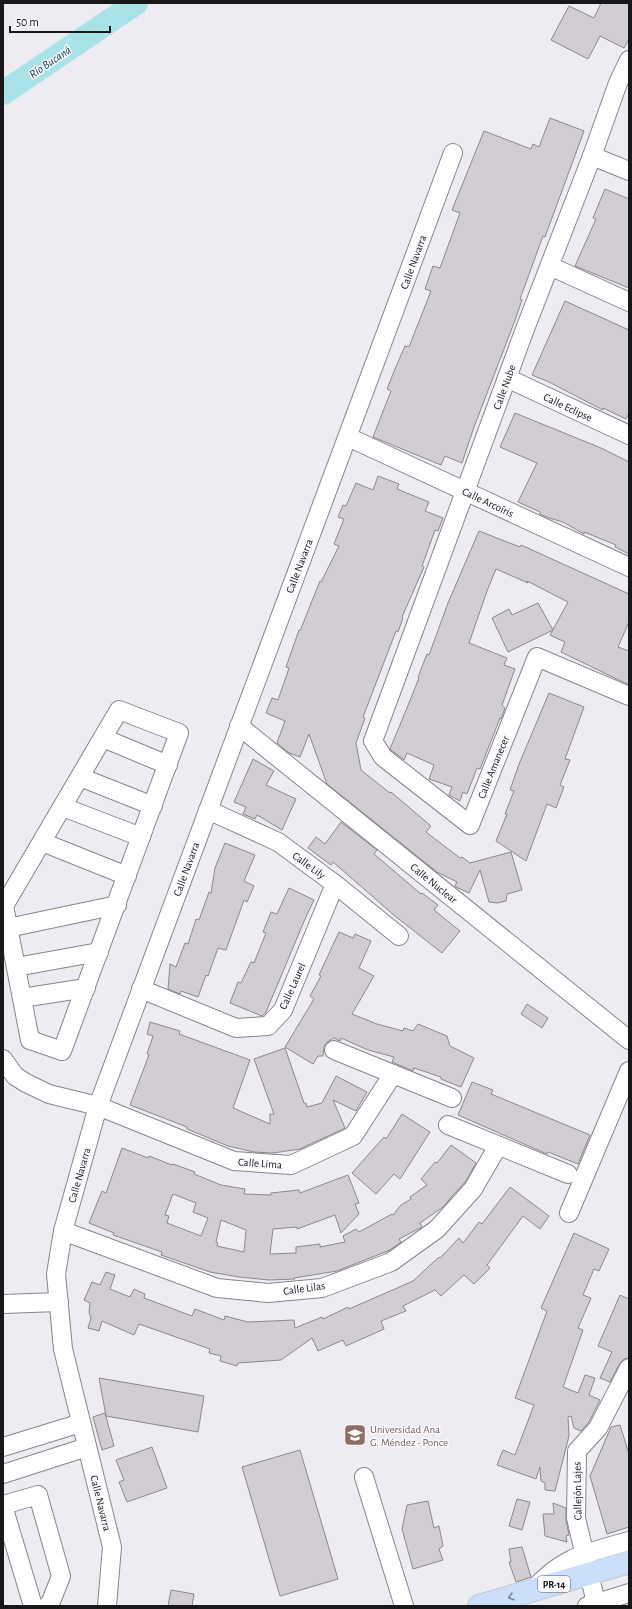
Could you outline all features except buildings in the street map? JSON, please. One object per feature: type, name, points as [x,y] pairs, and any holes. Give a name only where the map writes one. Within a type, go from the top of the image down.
[{"type":"main road","name":"PR-14","points":[[590,1585],[629,1562]]},
{"type":"main road","name":"PR-14","points":[[479,1606],[533,1598],[629,1577]]},
{"type":"street","name":"Calle Nube","points":[[382,716],[618,83],[629,60]]},
{"type":"street","name":"Calle Navarra","points":[[107,1606],[112,1548],[63,1349],[56,1274],[63,1231],[98,1106],[453,153]]},
{"type":"street","points":[[592,156],[629,171]]},
{"type":"street","points":[[550,266],[629,302]]},
{"type":"street","name":"Calle Eclipse","points":[[507,378],[629,435]]},
{"type":"street","name":"Calle Arcoíris","points":[[348,438],[629,567]]},
{"type":"street","name":"Calle Amanecer","points":[[382,716],[373,741],[383,757],[470,824],[537,657],[629,696]]},
{"type":"street","points":[[120,710],[179,733],[168,765],[62,1051],[30,1040],[16,967],[5,928],[4,906],[120,710]]},
{"type":"street","name":"Calle Nuclear","points":[[239,726],[629,1040]]},
{"type":"street","points":[[103,738],[168,765]]},
{"type":"street","points":[[80,777],[153,806]]},
{"type":"street","points":[[63,807],[141,837]]},
{"type":"street","name":"Calle Lily","points":[[208,810],[278,842],[335,884],[399,936]]},
{"type":"street","points":[[42,842],[127,876]]},
{"type":"street","name":"Calle Laurel","points":[[141,989],[236,1028],[268,1026],[283,1010],[335,884]]},
{"type":"street","points":[[5,928],[117,905]]},
{"type":"street","points":[[16,967],[99,952]]},
{"type":"street","points":[[22,998],[86,988]]},
{"type":"street","points":[[334,1050],[452,1098]]},
{"type":"street","name":"Calle Lima","points":[[3,1059],[15,1076],[49,1094],[98,1106],[234,1161],[291,1165],[353,1136],[393,1074]]},
{"type":"street","points":[[569,1213],[629,1071]]},
{"type":"street","points":[[448,1125],[568,1174]]},
{"type":"street","name":"Calle Lilas","points":[[63,1231],[217,1288],[268,1293],[322,1288],[391,1262],[438,1229],[473,1189],[498,1146]]},
{"type":"street","points":[[3,1304],[59,1302]]},
{"type":"street","name":"Callejón Lajes","points":[[590,1585],[576,1518],[577,1451],[598,1428],[629,1368]]},
{"type":"street","points":[[3,1447],[81,1423]]},
{"type":"street","points":[[33,1606],[5,1511],[6,1473],[87,1447]]},
{"type":"street","points":[[364,1477],[404,1606]]},
{"type":"street","points":[[5,1511],[38,1495],[61,1576],[50,1604],[47,1606]]},
{"type":"street","points":[[629,1541],[590,1585],[629,1593]]},
{"type":"waterway","name":"Río Bucaná","points":[[3,93],[136,3]]},
{"type":"place","name":"Universidad Ana G. Méndez - Ponce","points":[[355,1435]]}]
